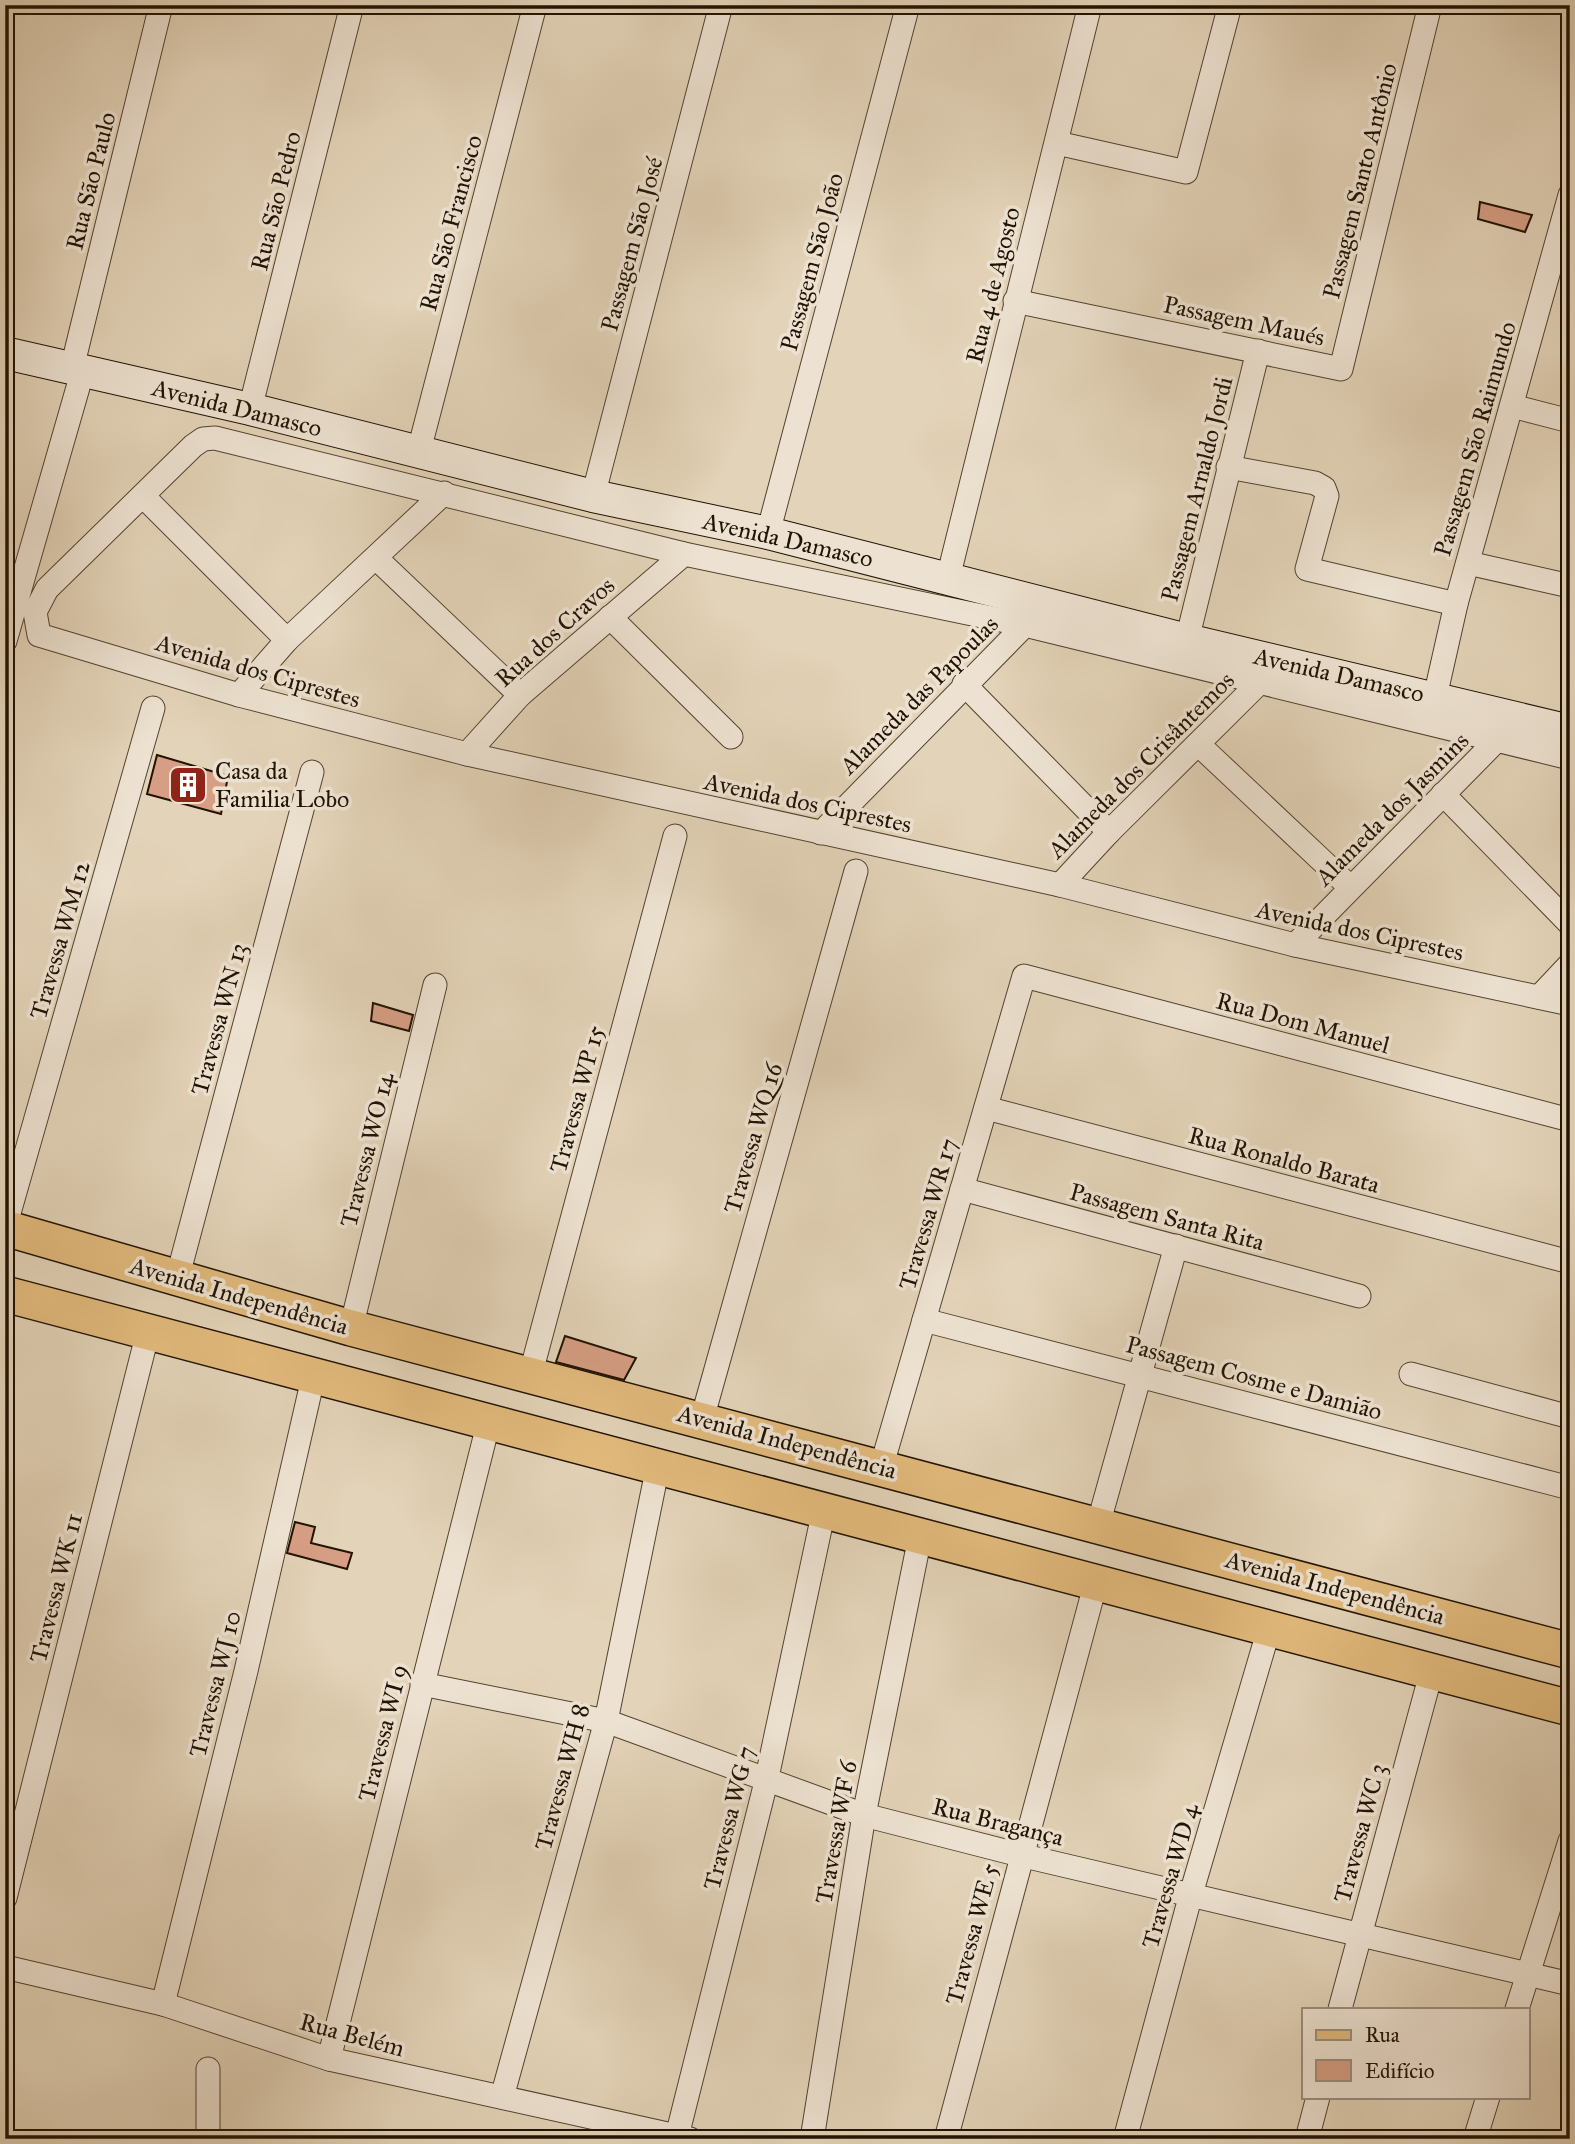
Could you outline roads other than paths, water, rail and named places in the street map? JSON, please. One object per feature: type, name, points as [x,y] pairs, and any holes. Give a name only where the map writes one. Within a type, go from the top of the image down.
[{"type":"main road","name":"Avenida Independência","points":[[5,1228],[351,1328],[1570,1651]]},
{"type":"main road","points":[[5,1294],[1570,1708]]},
{"type":"street","name":"Rua São Paulo","points":[[5,641],[78,369],[161,5]]},
{"type":"street","name":"Rua São Pedro","points":[[250,409],[352,5]]},
{"type":"street","name":"Rua São Francisco","points":[[418,454],[535,5]]},
{"type":"street","name":"Passagem São José","points":[[593,496],[721,5]]},
{"type":"street","name":"Passagem São João","points":[[768,533],[908,5]]},
{"type":"street","name":"Rua 4 de Agosto","points":[[948,578],[1090,5]]},
{"type":"street","points":[[1057,143],[1186,172],[1230,5]]},
{"type":"street","name":"Passagem Santo Antônio","points":[[1341,369],[1430,5]]},
{"type":"street","name":"Passagem São Raimundo","points":[[1435,697],[1456,604],[1570,195]]},
{"type":"street","name":"Passagem Maués","points":[[1015,301],[1137,324],[1341,369]]},
{"type":"street","name":"Passagem Arnaldo Jordi","points":[[1187,640],[1258,351]]},
{"type":"street","name":"Avenida Damasco","points":[[5,353],[250,409],[418,454],[593,496],[768,533],[1187,640],[1570,731]]},
{"type":"street","points":[[1512,406],[1570,421]]},
{"type":"street","name":"Avenida Damasco","points":[[142,496],[193,446],[203,439],[215,438],[684,554],[1025,625],[1570,758]]},
{"type":"street","points":[[1228,467],[1315,483],[1324,488],[1327,496],[1307,569],[1456,604]]},
{"type":"street","points":[[239,695],[287,640],[444,493]]},
{"type":"street","points":[[142,496],[287,640]]},
{"type":"street","name":"Avenida dos Ciprestes","points":[[142,496],[47,589],[35,612],[39,635],[239,695],[467,754],[1060,885],[1295,945],[1570,1004]]},
{"type":"street","name":"Rua dos Cravos","points":[[467,754],[520,695],[684,554]]},
{"type":"street","points":[[376,558],[520,695]]},
{"type":"street","points":[[1468,564],[1570,586]]},
{"type":"street","points":[[610,617],[731,737]]},
{"type":"street","name":"Alameda das Papoulas","points":[[821,832],[1025,625]]},
{"type":"street","name":"Alameda dos Crisântemos","points":[[1060,885],[1109,832],[1259,682]]},
{"type":"street","points":[[964,684],[1109,832]]},
{"type":"street","name":"Travessa WM 12","points":[[5,1228],[153,708]]},
{"type":"street","name":"Alameda dos Jasmins","points":[[1295,945],[1497,740]]},
{"type":"street","points":[[1198,744],[1350,887]]},
{"type":"street","name":"Travessa WN 13","points":[[177,1279],[313,772]]},
{"type":"street","points":[[1443,794],[1570,924]]},
{"type":"street","name":"Travessa WP 15","points":[[530,1376],[675,836]]},
{"type":"street","name":"Travessa WQ 16","points":[[702,1419],[856,871]]},
{"type":"street","points":[[1539,996],[1570,964]]},
{"type":"street","name":"Travessa WR 17","points":[[881,1468],[1024,976]]},
{"type":"street","name":"Rua Dom Manuel","points":[[1024,976],[1570,1120]]},
{"type":"street","name":"Travessa WO 14","points":[[351,1328],[435,985]]},
{"type":"street","name":"Rua Ronaldo Barata","points":[[986,1108],[1570,1262]]},
{"type":"street","name":"Passagem Santa Rita","points":[[962,1189],[1359,1296]]},
{"type":"street","points":[[1098,1525],[1175,1246]]},
{"type":"street","name":"Passagem Cosme e Damião","points":[[924,1320],[1140,1374],[1570,1488]]},
{"type":"street","name":"Travessa WK 11","points":[[5,1898],[148,1332]]},
{"type":"street","name":"Travessa WJ 10","points":[[163,2004],[246,1671],[314,1374]]},
{"type":"street","points":[[1411,1374],[1570,1417]]},
{"type":"street","name":"Travessa WI 9","points":[[329,2059],[489,1421]]},
{"type":"street","name":"Travessa WH 8","points":[[502,2097],[606,1721],[658,1466]]},
{"type":"street","name":"Travessa WG 7","points":[[683,2137],[766,1782],[824,1510]]},
{"type":"street","name":"Travessa WF 6","points":[[811,2139],[864,1815],[920,1537]]},
{"type":"street","name":"Travessa WE 5","points":[[946,2139],[1020,1855],[1096,1582]]},
{"type":"street","name":"Travessa WD 4","points":[[1125,2139],[1191,1894],[1269,1629]]},
{"type":"street","name":"Travessa WC 3","points":[[1340,2008],[1432,1670]]},
{"type":"street","name":"Rua Bragança","points":[[422,1684],[606,1721],[766,1782],[864,1815],[1020,1855],[1570,1984]]},
{"type":"street","points":[[1517,2008],[1570,1840]]},
{"type":"street","name":"Rua Belém","points":[[5,1967],[163,2004],[329,2059],[683,2137]]},
{"type":"street","points":[[208,2069],[208,2139]]},
{"type":"street","points":[[1307,2139],[1318,2098]]},
{"type":"street","points":[[1475,2139],[1489,2098]]},
{"type":"place","name":"Casa da Familia Lobo","points":[[188,785]]}]
